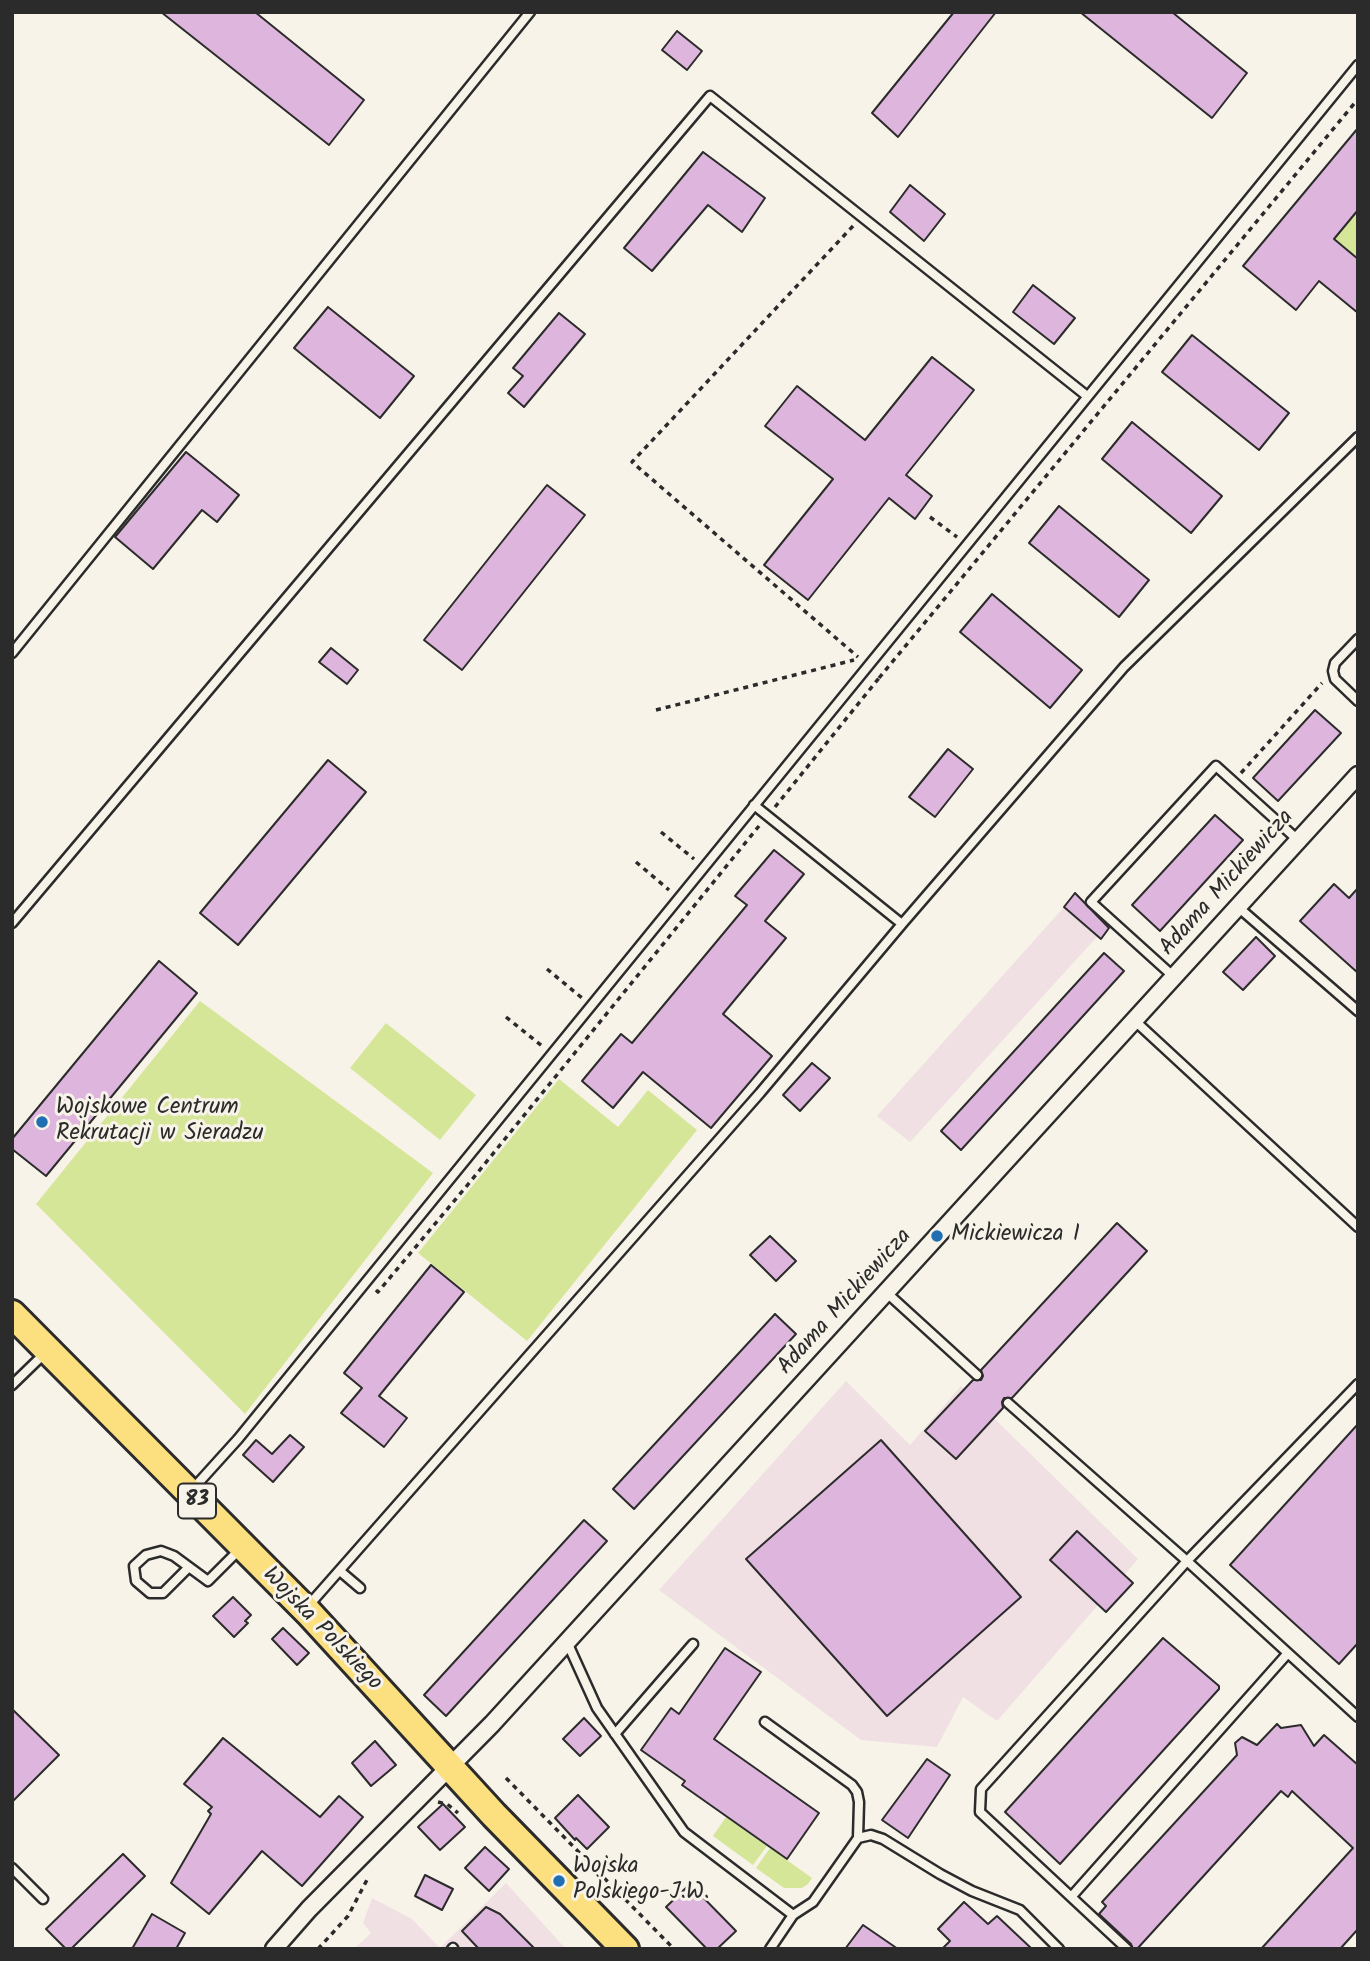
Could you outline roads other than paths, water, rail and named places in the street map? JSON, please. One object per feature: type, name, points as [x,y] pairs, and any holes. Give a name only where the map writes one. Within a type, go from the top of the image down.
[{"type":"main road","name":"Wojska Polskiego","points":[[14,1318],[305,1609],[494,1815],[625,1949]]},
{"type":"street","name":"Adama Mickiewicza","points":[[274,1949],[309,1909],[492,1724],[567,1643],[1358,775]]},
{"type":"lane","points":[[12,653],[530,12]]},
{"type":"lane","points":[[189,1493],[238,1439],[1358,65]]},
{"type":"lane","points":[[12,923],[710,96],[1087,396]]},
{"type":"lane","points":[[305,1609],[760,1093],[1124,667],[1358,437]]},
{"type":"lane","points":[[1358,639],[1335,663],[1333,671],[1335,679],[1358,701]]},
{"type":"lane","points":[[1174,977],[1091,902],[1216,766],[1298,841]]},
{"type":"lane","points":[[754,806],[902,924]]},
{"type":"lane","points":[[1238,907],[1358,1011]]},
{"type":"lane","points":[[1134,1020],[1358,1227]]},
{"type":"lane","points":[[887,1293],[977,1375]]},
{"type":"lane","points":[[12,1385],[47,1350]]},
{"type":"lane","points":[[1127,1949],[980,1812],[981,1789],[1187,1561],[1358,1384]]},
{"type":"lane","points":[[1008,1403],[1358,1717]]},
{"type":"lane","points":[[189,1567],[163,1593],[150,1593],[136,1581],[134,1566],[146,1555],[162,1551],[189,1567],[208,1581],[242,1547]]},
{"type":"lane","points":[[340,1570],[359,1588]]},
{"type":"lane","points":[[567,1643],[597,1709],[684,1832],[793,1915]]},
{"type":"lane","points":[[615,1734],[693,1644]]},
{"type":"lane","points":[[1072,1896],[1287,1653]]},
{"type":"lane","points":[[765,1722],[852,1786],[857,1792],[859,1802],[858,1838],[813,1902],[793,1915],[770,1949]]},
{"type":"lane","points":[[858,1838],[871,1835],[883,1839],[940,1874],[1020,1910],[1059,1949]]},
{"type":"lane","points":[[12,1868],[43,1899]]},
{"type":"place","name":"Wojskowe Centrum Rekrutacji w Sieradzu","points":[[42,1122]]},
{"type":"place","name":"Mickiewicza I","points":[[937,1236]]},
{"type":"place","name":"Wojska Polskiego-J.W.","points":[[559,1881]]}]
